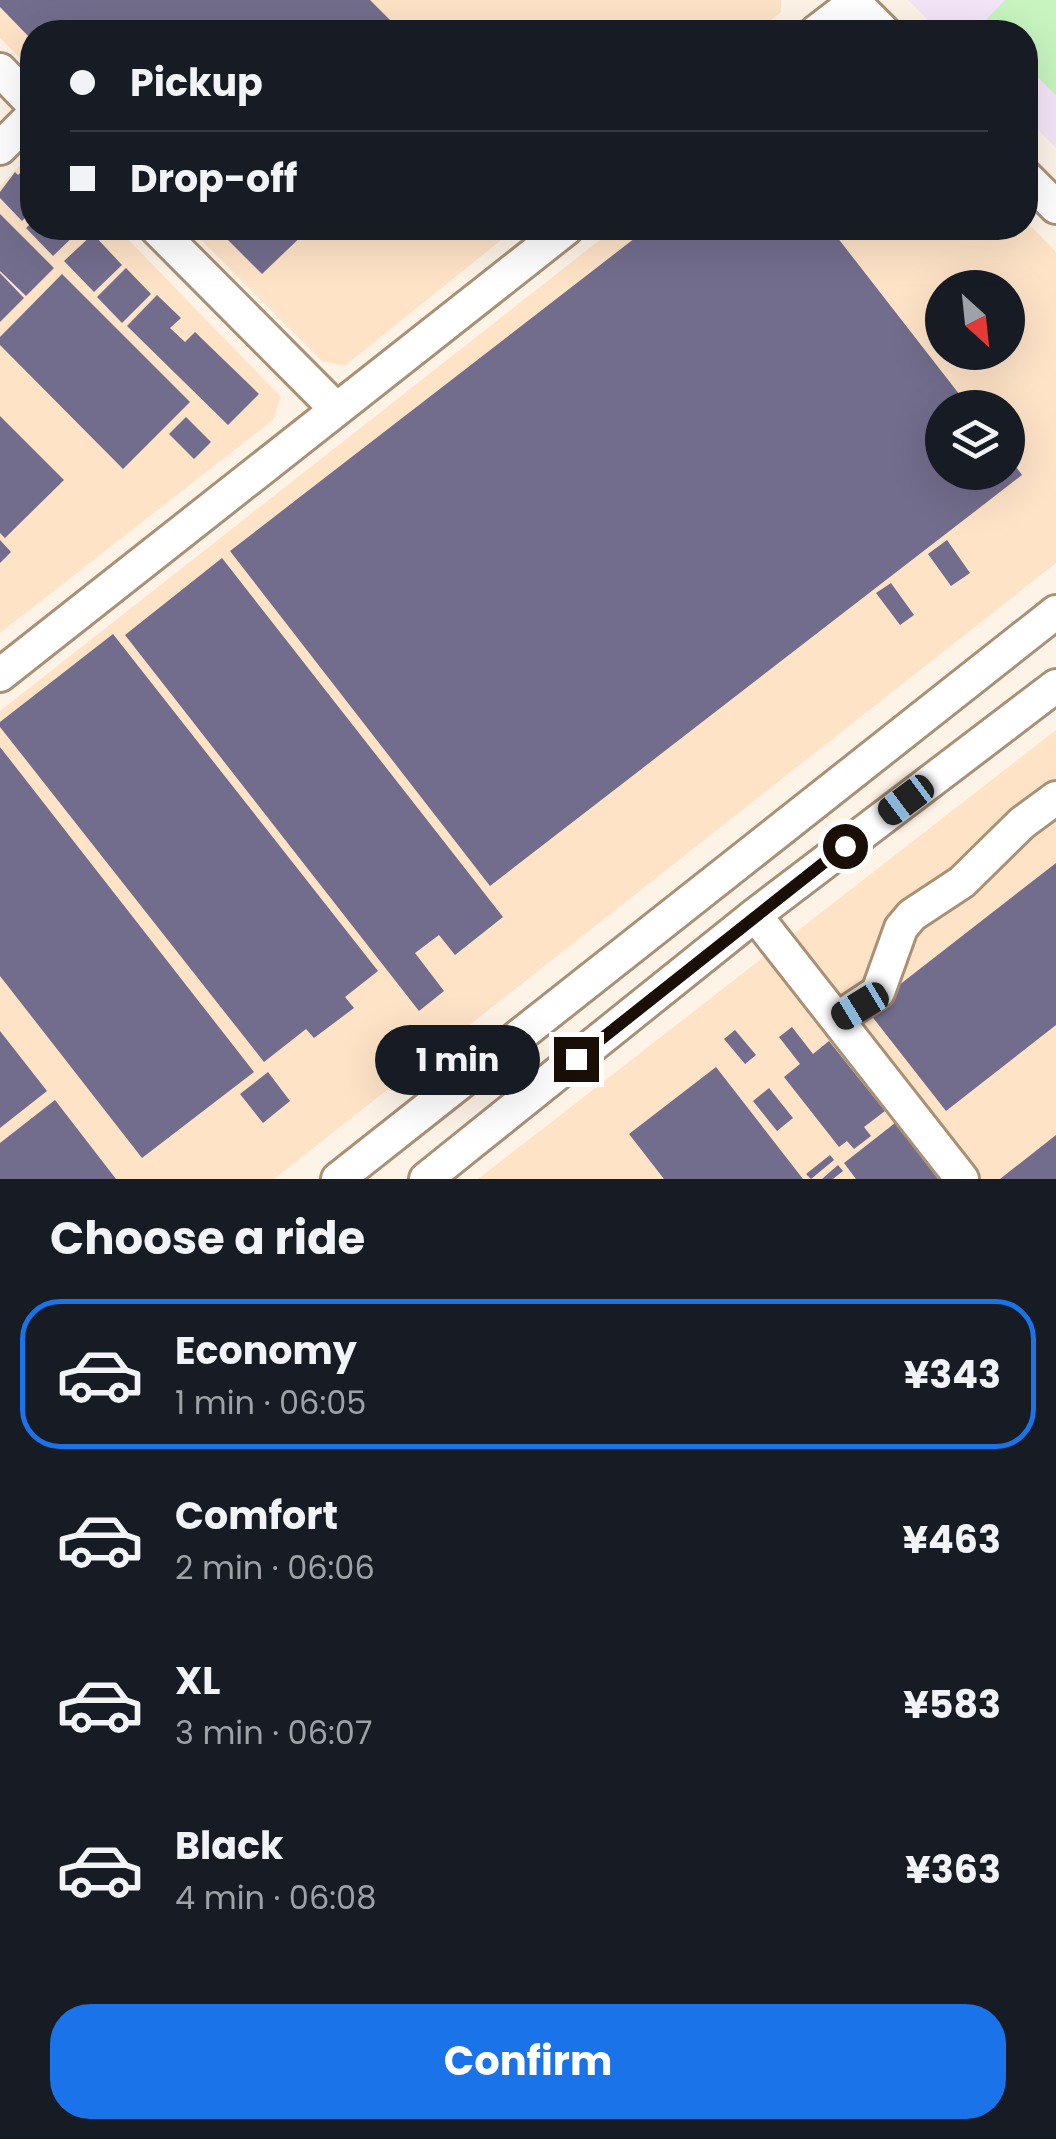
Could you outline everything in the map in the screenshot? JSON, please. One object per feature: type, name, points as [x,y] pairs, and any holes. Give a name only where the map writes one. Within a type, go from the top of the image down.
[{"type":"street","points":[[830,20],[853,1],[872,20]]},
{"type":"street","points":[[0,70],[20,91]]},
{"type":"street","points":[[0,148],[20,128]]},
{"type":"street","points":[[1038,189],[1056,207]]},
{"type":"street","points":[[168,240],[336,409]]},
{"type":"street","points":[[0,674],[552,240]]},
{"type":"street","points":[[338,1179],[1056,612]]},
{"type":"street","points":[[426,1179],[755,915],[1056,686]]},
{"type":"street","points":[[836,1020],[878,992],[902,928],[912,915],[962,882],[1022,822],[1056,798]]},
{"type":"street","points":[[755,915],[962,1179]]},
{"type":"shaded area","points":[[0,0],[781,0],[781,12],[771,20],[20,20],[20,58],[0,38]]},
{"type":"shaded area","points":[[908,0],[1056,0],[1056,148],[1038,130],[1038,20],[928,20]]},
{"type":"shaded area","points":[[20,165],[20,240],[129,240],[281,397],[273,420],[0,633],[0,186]]},
{"type":"shaded area","points":[[1038,233],[1056,252],[1056,563],[274,1179],[0,1179],[0,711],[600,240],[1038,240]]},
{"type":"shaded area","points":[[201,240],[501,240],[345,366],[322,361]]},
{"type":"shaded area","points":[[1056,730],[1056,1179],[478,1179]]},
{"type":"green space","points":[[1005,0],[1056,0],[1056,95],[1038,78],[1038,20],[986,20]]},
{"type":"building","points":[[0,0],[370,0],[390,20],[20,20],[20,28],[0,7]]},
{"type":"building","points":[[15,172],[20,219],[0,198]]},
{"type":"building","points":[[0,214],[20,234],[20,240],[26,240],[54,268],[26,296],[0,271]]},
{"type":"building","points":[[38,240],[70,240],[53,256]]},
{"type":"building","points":[[87,240],[99,240],[122,265],[94,292],[64,261]]},
{"type":"building","points":[[228,240],[297,240],[262,274]]},
{"type":"building","points":[[632,240],[839,240],[925,350],[925,370],[940,370],[956,390],[925,390],[925,490],[1003,490],[490,886],[230,551]]},
{"type":"building","points":[[126,268],[151,294],[122,323],[97,297]]},
{"type":"building","points":[[0,273],[24,298],[0,322]]},
{"type":"building","points":[[62,274],[190,402],[123,469],[0,345],[0,337]]},
{"type":"building","points":[[157,295],[181,318],[170,328],[185,342],[195,332],[259,394],[228,425],[127,326]]},
{"type":"building","points":[[0,416],[64,480],[5,538],[0,533]]},
{"type":"building","points":[[186,417],[211,442],[194,459],[169,434]]},
{"type":"building","points":[[0,540],[11,552],[0,563]]},
{"type":"building","points":[[947,540],[970,573],[951,586],[928,554]]},
{"type":"building","points":[[222,558],[503,917],[455,955],[439,935],[415,953],[444,991],[419,1011],[125,635]]},
{"type":"building","points":[[891,583],[914,615],[900,625],[876,593]]},
{"type":"building","points":[[113,634],[378,971],[345,997],[354,1008],[314,1038],[306,1029],[264,1062],[0,727],[0,722]]},
{"type":"building","points":[[0,747],[254,1072],[142,1158],[0,976]]},
{"type":"building","points":[[1056,863],[1056,1025],[946,1111],[867,1010]]},
{"type":"building","points":[[792,1027],[813,1054],[829,1041],[885,1111],[864,1127],[871,1136],[854,1149],[847,1141],[839,1147],[784,1077],[800,1064],[779,1037]]},
{"type":"building","points":[[735,1030],[756,1055],[745,1064],[724,1039]]},
{"type":"building","points":[[0,1031],[47,1091],[0,1128]]},
{"type":"building","points":[[716,1067],[803,1179],[664,1179],[629,1134]]},
{"type":"building","points":[[268,1072],[290,1101],[263,1123],[240,1094]]},
{"type":"building","points":[[769,1088],[793,1118],[777,1131],[753,1101]]},
{"type":"building","points":[[55,1100],[116,1179],[0,1179],[0,1143]]},
{"type":"building","points":[[895,1123],[938,1179],[856,1179],[844,1163]]},
{"type":"building","points":[[1056,1135],[1056,1179],[1000,1179]]},
{"type":"building","points":[[830,1155],[834,1160],[811,1179],[806,1174]]},
{"type":"building","points":[[838,1165],[843,1171],[833,1179],[822,1179]]},
{"type":"route","points":[[576,1059],[845,846]]}]
